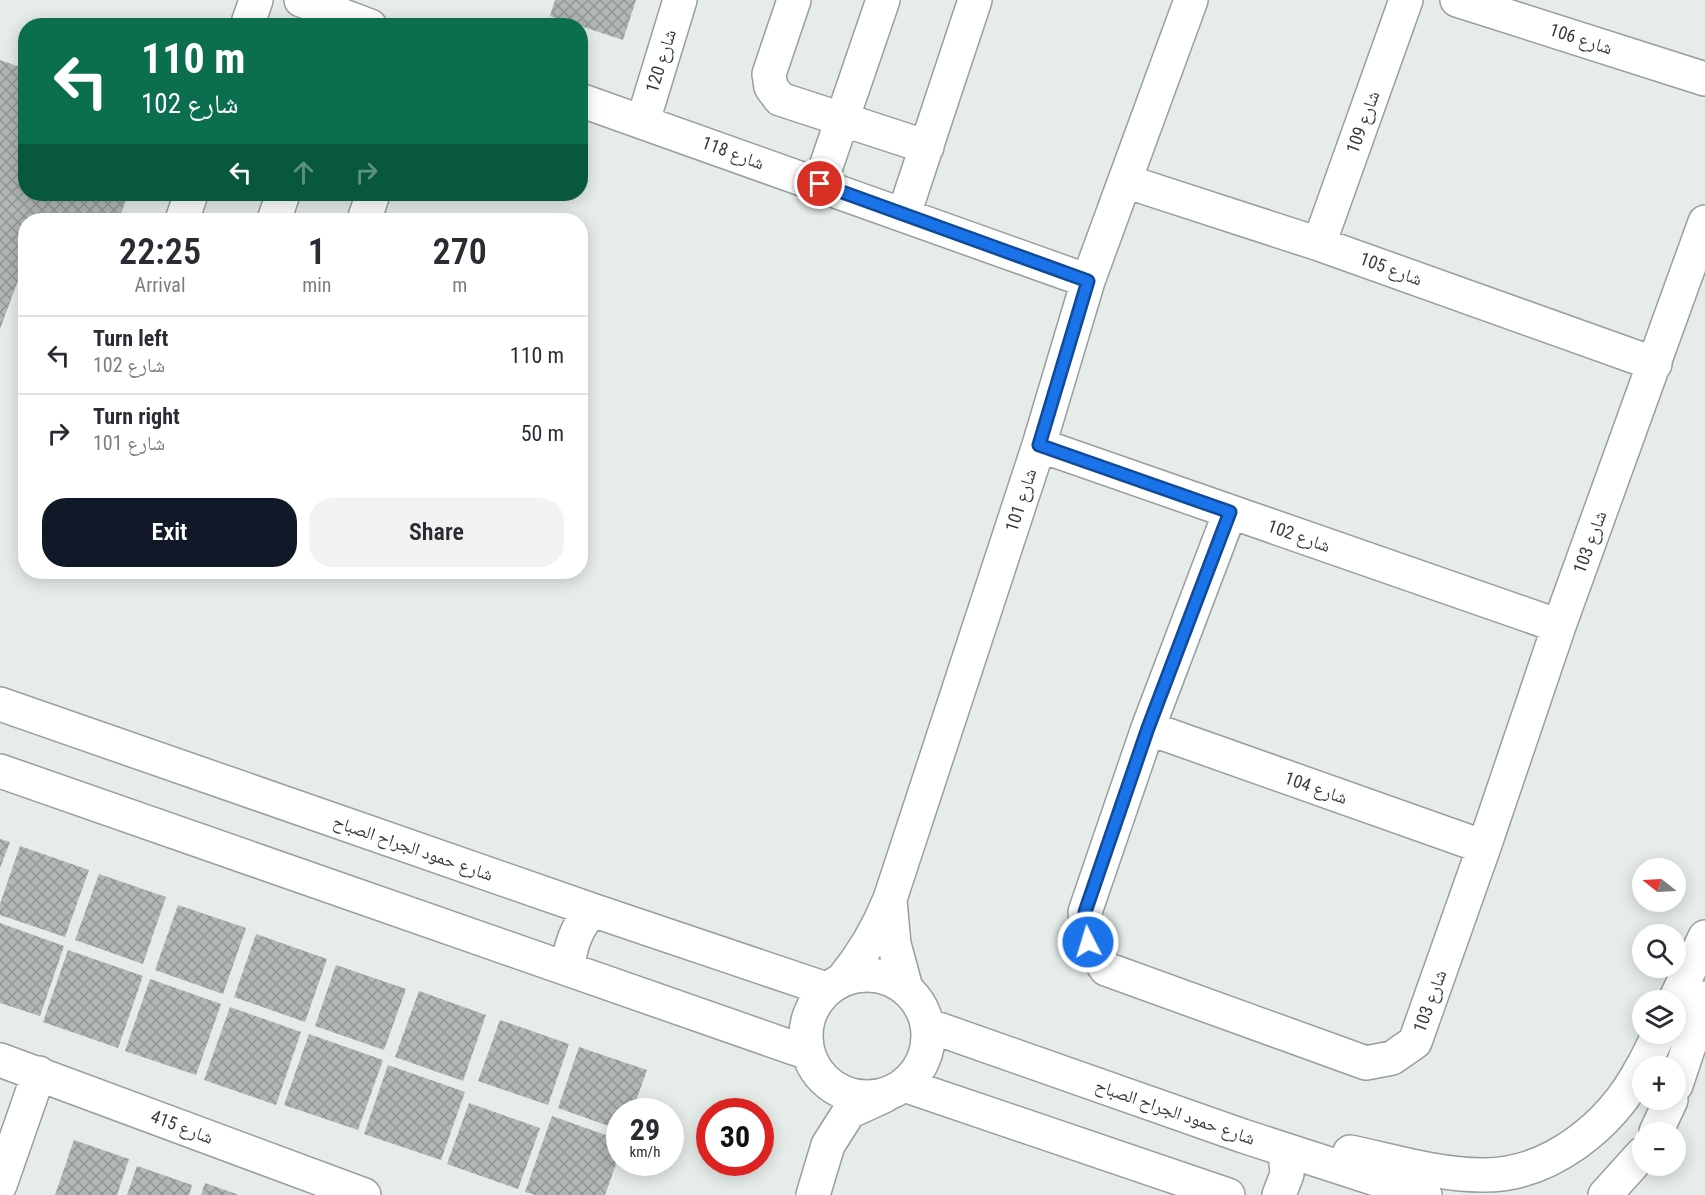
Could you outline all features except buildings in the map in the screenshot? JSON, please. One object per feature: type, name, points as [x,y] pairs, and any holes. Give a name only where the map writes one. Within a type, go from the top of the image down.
[{"type":"street","points":[[250,18],[256,0]]},
{"type":"street","points":[[301,0],[342,18]]},
{"type":"street","name":"شارع 120","points":[[642,121],[681,0]]},
{"type":"street","points":[[794,0],[769,74],[771,87],[780,99],[927,147]]},
{"type":"street","points":[[820,184],[883,0]]},
{"type":"street","points":[[904,214],[975,0]]},
{"type":"street","name":"شارع 101","points":[[834,985],[857,962],[870,942],[890,899],[1039,445],[1088,281],[1191,0]]},
{"type":"street","name":"شارع 109","points":[[1319,244],[1406,0]]},
{"type":"street","name":"شارع 106","points":[[1457,0],[1705,79]]},
{"type":"street","name":"شارع 118","points":[[588,103],[1088,281]]},
{"type":"street","name":"شارع 105","points":[[1125,181],[1319,244],[1655,364]]},
{"type":"street","name":"شارع 103","points":[[1230,512],[1148,728],[1085,912],[1088,942],[1106,969],[1366,1064],[1392,1058],[1415,1042],[1559,626],[1705,222]]},
{"type":"street","name":"شارع 102","points":[[1039,445],[1559,626]]},
{"type":"street","name":"شارع حمود الجراح الصباح","points":[[0,704],[592,910],[834,985]]},
{"type":"street","name":"شارع 104","points":[[1148,728],[1484,847]]},
{"type":"street","points":[[0,771],[568,969],[813,1064],[838,1091],[862,1098],[895,1090],[1227,1195]]},
{"type":"street","name":"شارع 101","points":[[890,899],[894,944],[906,988]]},
{"type":"street","points":[[568,969],[569,953],[574,937],[581,923],[592,910]]},
{"type":"street","points":[[1679,990],[1705,937]]},
{"type":"street","points":[[813,1195],[828,1145],[849,1112],[895,1090],[916,1072],[924,1058],[928,1041],[927,1025],[920,1005],[906,988],[886,978],[864,974],[834,985],[815,1003],[808,1018],[805,1036],[813,1064],[828,1145]]},
{"type":"street","points":[[1686,1056],[1705,998]]},
{"type":"street","name":"شارع حمود الجراح الصباح","points":[[927,1025],[1243,1136],[1425,1195]]},
{"type":"street","name":"شارع 415","points":[[0,1059],[39,1073],[301,1184],[364,1195]]},
{"type":"street","points":[[0,1185],[39,1073]]},
{"type":"street","points":[[1243,1136],[1332,1148],[1451,1172],[1483,1175],[1515,1171],[1546,1161],[1574,1146],[1599,1125],[1632,1084]]},
{"type":"street","points":[[1279,1195],[1287,1174],[1285,1150]]},
{"type":"street","points":[[1605,1195],[1632,1165]]},
{"type":"street","points":[[1622,1195],[1641,1195]]},
{"type":"route","points":[[820,184],[1088,281],[1039,445],[1230,512],[1148,728],[1085,912],[1088,942]]}]
